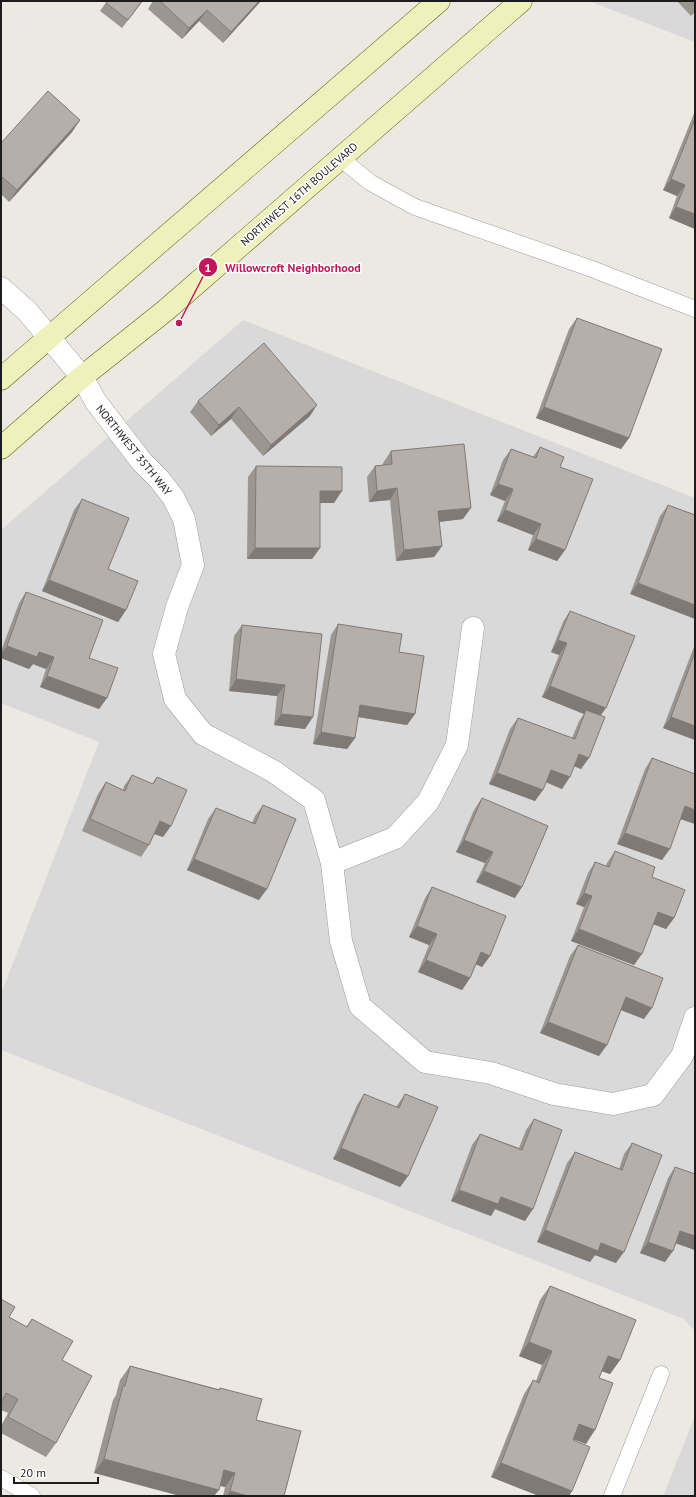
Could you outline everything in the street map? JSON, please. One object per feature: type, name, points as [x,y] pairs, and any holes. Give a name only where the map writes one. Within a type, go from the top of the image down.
[{"type":"main road","points":[[1,379],[439,1]]},
{"type":"main road","name":"NORTHWEST 16TH BOULEVARD","points":[[1,448],[82,377],[166,310],[522,1]]},
{"type":"street","name":"NORTHWEST 35TH WAY","points":[[1,288],[27,311],[82,377],[96,402],[142,462],[159,479],[173,497],[184,519],[194,565],[177,606],[164,654],[175,699],[203,734],[273,771],[314,800],[332,863],[341,941],[360,1006],[425,1062],[491,1073],[554,1094],[613,1104],[653,1094],[682,1056],[695,1018]]},
{"type":"street","points":[[332,863],[395,838],[428,802],[457,745],[473,628]]},
{"type":"lane","points":[[340,158],[371,183],[415,207],[592,270],[695,309]]},
{"type":"lane","points":[[612,1496],[661,1374]]},
{"type":"lane","points":[[1,1478],[32,1496]]},
{"type":"shaded area","points":[[589,1],[695,1],[695,42]]},
{"type":"shaded area","points":[[243,320],[695,498],[695,1331],[684,1319],[1,1050],[1,994],[99,742],[1,703],[1,530]]},
{"type":"shaded area","points":[[695,1416],[695,1496],[663,1496]]},
{"type":"building","points":[[107,1],[142,1],[128,20],[106,3]]},
{"type":"building","points":[[160,1],[259,1],[231,32],[207,10],[189,28]]},
{"type":"building","points":[[48,91],[80,120],[17,190],[1,176],[1,143]]},
{"type":"building","points":[[695,119],[695,214],[676,207],[685,185],[671,179]]},
{"type":"building","points":[[577,318],[662,349],[629,438],[544,407]]},
{"type":"building","points":[[264,343],[317,405],[271,445],[239,407],[219,425],[198,401]]},
{"type":"building","points":[[464,444],[471,508],[438,511],[442,546],[404,550],[397,488],[377,491],[375,466],[392,464],[391,451]]},
{"type":"building","points":[[540,447],[564,457],[560,467],[593,479],[565,550],[536,539],[541,524],[505,510],[513,489],[498,484],[511,449],[536,458]]},
{"type":"building","points":[[256,466],[342,467],[342,491],[320,491],[320,548],[255,548]]},
{"type":"building","points":[[82,499],[129,518],[108,569],[138,581],[126,610],[49,580]]},
{"type":"building","points":[[668,505],[695,515],[695,605],[638,583]]},
{"type":"building","points":[[26,592],[103,620],[89,658],[118,668],[107,698],[47,676],[54,657],[39,652],[37,657],[7,646]]},
{"type":"building","points":[[570,611],[635,636],[606,708],[550,686],[567,643],[558,640]]},
{"type":"building","points":[[338,624],[402,634],[399,652],[424,656],[415,714],[360,705],[355,738],[321,732]]},
{"type":"building","points":[[242,625],[322,634],[313,717],[281,714],[285,685],[236,679]]},
{"type":"building","points":[[695,652],[695,726],[671,717]]},
{"type":"building","points":[[586,710],[605,717],[589,758],[579,754],[570,777],[551,770],[543,790],[497,773],[518,718],[575,739]]},
{"type":"building","points":[[652,758],[695,774],[695,810],[685,806],[670,849],[625,833]]},
{"type":"building","points":[[132,775],[153,784],[157,777],[187,790],[171,826],[160,821],[149,845],[90,819],[106,782],[125,791]]},
{"type":"building","points":[[482,798],[548,826],[522,887],[484,871],[493,852],[464,840]]},
{"type":"building","points":[[263,805],[296,819],[267,889],[194,859],[216,808],[255,824]]},
{"type":"building","points":[[615,851],[655,867],[652,877],[685,890],[674,918],[658,912],[642,954],[579,929],[592,896],[584,893],[595,862],[609,867]]},
{"type":"building","points":[[432,887],[506,916],[490,956],[481,952],[470,978],[426,960],[437,934],[417,926]]},
{"type":"building","points":[[578,945],[663,978],[652,1008],[626,997],[607,1045],[548,1022]]},
{"type":"building","points":[[364,1094],[399,1108],[405,1094],[438,1107],[408,1176],[341,1148]]},
{"type":"building","points":[[534,1119],[562,1130],[533,1209],[501,1197],[498,1204],[459,1190],[480,1134],[522,1150]]},
{"type":"building","points":[[632,1143],[662,1155],[624,1252],[601,1243],[598,1251],[545,1230],[575,1152],[622,1170]]},
{"type":"building","points":[[675,1167],[695,1174],[695,1236],[680,1231],[673,1251],[648,1242]]},
{"type":"building","points":[[550,1286],[636,1320],[620,1360],[608,1356],[599,1378],[613,1383],[595,1430],[579,1424],[573,1440],[590,1447],[572,1491],[501,1463],[533,1380],[539,1383],[552,1351],[529,1342]]},
{"type":"building","points":[[1,1299],[15,1307],[9,1317],[27,1327],[32,1319],[73,1341],[62,1360],[92,1376],[56,1443],[8,1417],[18,1399],[6,1393],[1,1403]]},
{"type":"building","points":[[130,1366],[219,1390],[220,1388],[262,1399],[256,1420],[301,1431],[284,1496],[248,1496],[230,1491],[235,1473],[224,1470],[219,1490],[104,1459],[123,1386],[125,1386]]},
{"type":"place","name":"Willowcroft Neighborhood","points":[[179,323]]}]
